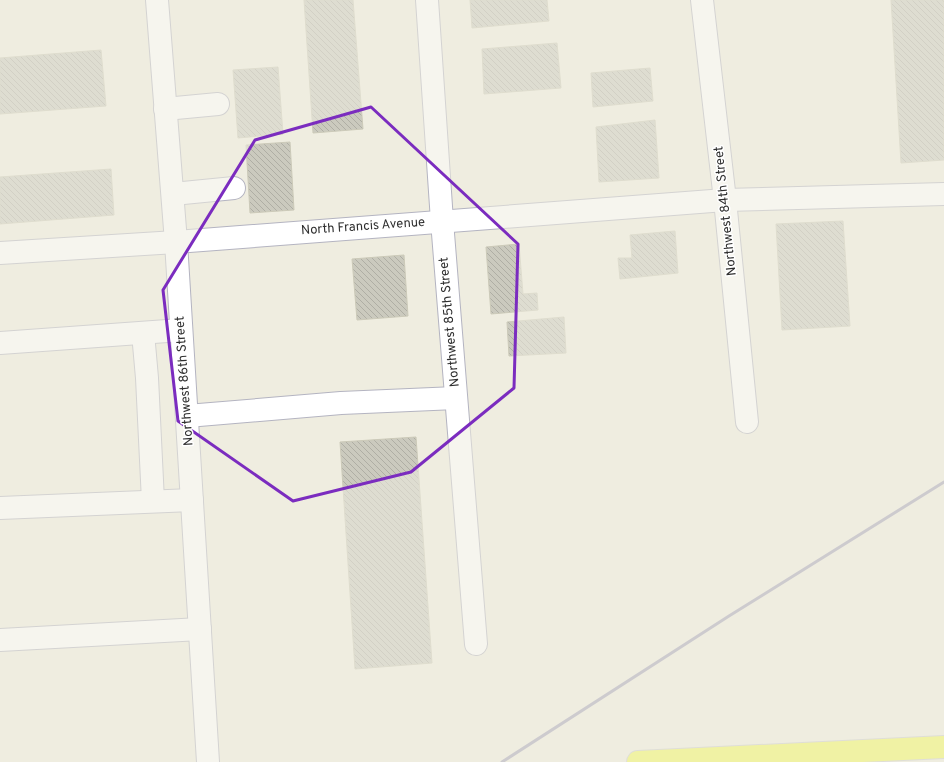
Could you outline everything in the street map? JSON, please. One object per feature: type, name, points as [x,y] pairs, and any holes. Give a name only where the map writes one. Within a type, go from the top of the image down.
[{"type":"main road","points":[[638,762],[944,747]]},
{"type":"street","name":"Northwest 86th Street","points":[[157,0],[173,194],[208,762]]},
{"type":"street","name":"Northwest 85th Street","points":[[427,0],[442,221],[476,644]]},
{"type":"street","name":"Northwest 84th Street","points":[[702,0],[725,200],[747,422]]},
{"type":"street","points":[[166,109],[218,104]]},
{"type":"street","points":[[173,194],[234,188]]},
{"type":"street","name":"North Francis Avenue","points":[[0,253],[176,242],[725,200],[944,194]]},
{"type":"street","points":[[0,343],[181,330]]},
{"type":"street","points":[[143,333],[147,378],[153,501]]},
{"type":"street","points":[[187,416],[340,403],[456,398]]},
{"type":"street","points":[[0,508],[192,500]]},
{"type":"street","points":[[0,640],[200,629]]},
{"type":"highlighted area","points":[[371,107],[518,244],[514,388],[411,472],[293,501],[178,421],[163,290],[255,140]]},
{"type":"building","points":[[304,0],[353,0],[363,129],[313,133]]},
{"type":"building","points":[[470,0],[547,0],[549,21],[472,28]]},
{"type":"building","points":[[891,0],[944,0],[944,160],[901,163]]},
{"type":"building","points":[[557,43],[561,88],[484,94],[482,49]]},
{"type":"building","points":[[101,50],[106,106],[0,114],[0,58]]},
{"type":"building","points":[[278,67],[283,134],[238,138],[233,70]]},
{"type":"building","points":[[650,68],[653,101],[593,107],[591,73]]},
{"type":"building","points":[[655,120],[659,178],[599,182],[596,127]]},
{"type":"building","points":[[290,142],[294,210],[250,213],[246,145]]},
{"type":"building","points":[[111,169],[114,215],[0,224],[0,177]]},
{"type":"building","points":[[843,221],[850,326],[782,330],[776,224]]},
{"type":"building","points":[[675,231],[678,273],[620,279],[618,258],[632,258],[630,235]]},
{"type":"building","points":[[519,244],[523,294],[537,293],[538,310],[491,314],[486,247]]},
{"type":"building","points":[[404,255],[408,316],[357,320],[352,259]]},
{"type":"building","points":[[564,317],[566,353],[509,356],[507,322]]},
{"type":"building","points":[[416,437],[432,663],[355,669],[340,442]]},
{"type":"railway","points":[[502,762],[729,616],[944,482]]}]
